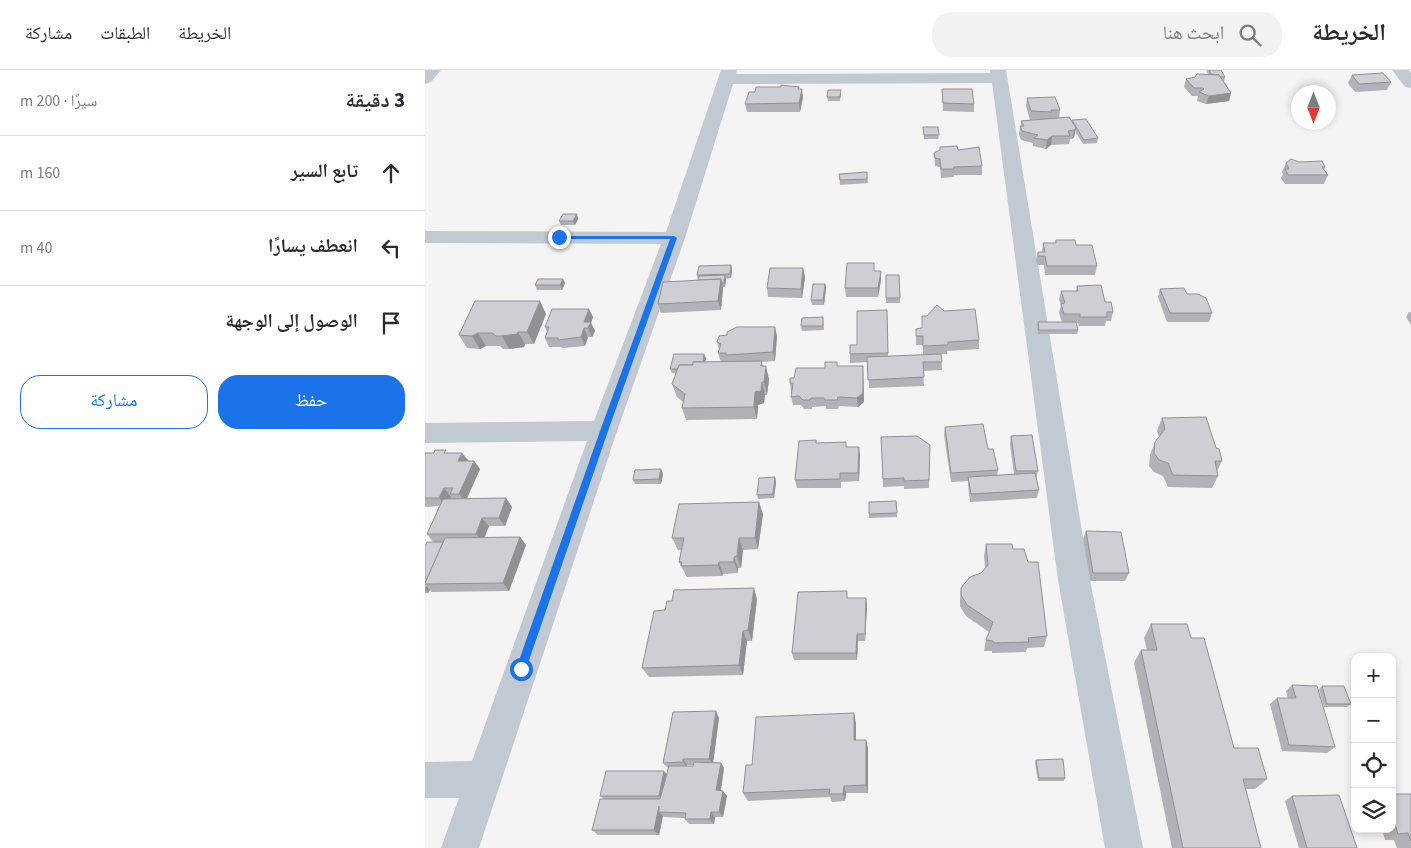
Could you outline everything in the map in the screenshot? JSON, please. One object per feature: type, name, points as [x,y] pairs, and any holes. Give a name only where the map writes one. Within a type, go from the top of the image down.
[{"type":"street","points":[[425,79],[433,70]]},
{"type":"street","points":[[1400,70],[1411,83]]},
{"type":"street","points":[[459,848],[604,431],[674,238],[727,74],[999,74],[1074,580],[1124,848]]},
{"type":"street","points":[[425,237],[674,238]]},
{"type":"street","points":[[425,433],[604,431]]},
{"type":"street","points":[[425,780],[483,779]]},
{"type":"building","points":[[1209,70],[1221,70],[1225,77],[1211,74]]},
{"type":"building","points":[[1383,73],[1391,82],[1359,84],[1352,75]]},
{"type":"building","points":[[1197,74],[1219,75],[1231,93],[1209,96],[1199,92],[1204,89],[1194,88],[1186,79],[1195,77]]},
{"type":"building","points":[[781,85],[802,89],[799,103],[745,104],[749,92],[755,92],[756,87],[781,87]]},
{"type":"building","points":[[942,89],[972,89],[974,104],[943,103]]},
{"type":"building","points":[[828,90],[841,90],[840,97],[827,97]]},
{"type":"building","points":[[1055,97],[1060,110],[1051,110],[1052,112],[1031,111],[1027,98]]},
{"type":"building","points":[[1069,117],[1076,128],[1068,131],[1070,136],[1052,136],[1047,140],[1034,138],[1038,135],[1022,131],[1020,126],[1024,126],[1021,121]]},
{"type":"building","points":[[1086,119],[1098,138],[1084,140],[1072,120]]},
{"type":"building","points":[[923,127],[938,127],[939,135],[924,135]]},
{"type":"building","points":[[957,146],[958,150],[979,147],[982,166],[941,169],[940,159],[935,158],[934,153],[940,150],[940,147]]},
{"type":"building","points":[[1291,159],[1299,162],[1322,161],[1325,167],[1322,167],[1328,175],[1288,175],[1285,169],[1289,169],[1286,163]]},
{"type":"building","points":[[867,172],[867,179],[840,180],[839,174]]},
{"type":"building","points":[[563,214],[577,214],[573,221],[559,221]]},
{"type":"building","points":[[1056,240],[1075,240],[1076,245],[1092,245],[1097,266],[1047,266],[1045,256],[1038,256],[1038,252],[1045,252],[1043,243],[1056,243]]},
{"type":"building","points":[[847,263],[874,263],[874,271],[881,271],[878,288],[845,288]]},
{"type":"building","points":[[731,265],[730,274],[697,275],[699,266]]},
{"type":"building","points":[[770,268],[803,268],[801,289],[767,288]]},
{"type":"building","points":[[725,275],[724,283],[722,283],[721,279],[698,280],[699,276]]},
{"type":"building","points":[[886,275],[899,275],[900,298],[886,298]]},
{"type":"building","points":[[538,279],[563,279],[560,285],[535,285]]},
{"type":"building","points":[[721,279],[718,301],[658,304],[663,282]]},
{"type":"building","points":[[813,284],[825,284],[823,300],[811,300]]},
{"type":"building","points":[[1101,285],[1105,302],[1111,302],[1113,312],[1107,312],[1107,317],[1080,317],[1080,314],[1064,314],[1061,304],[1065,303],[1061,291],[1078,291],[1077,286]]},
{"type":"building","points":[[1184,288],[1187,294],[1198,294],[1206,298],[1212,313],[1170,313],[1160,289]]},
{"type":"building","points":[[475,301],[540,301],[527,332],[502,336],[496,336],[492,333],[478,333],[472,336],[459,335]]},
{"type":"building","points":[[937,305],[944,311],[975,309],[979,340],[948,342],[948,345],[923,346],[923,336],[916,336],[916,329],[922,328],[922,316],[927,316]]},
{"type":"building","points":[[552,309],[589,309],[584,322],[591,322],[588,328],[584,328],[581,337],[558,340],[558,338],[545,338],[549,327],[545,327]]},
{"type":"building","points":[[887,310],[888,353],[850,354],[850,345],[857,345],[857,311]]},
{"type":"building","points":[[823,317],[823,326],[801,326],[802,318]]},
{"type":"building","points":[[1038,322],[1076,322],[1078,330],[1039,330]]},
{"type":"building","points":[[737,327],[775,327],[773,352],[726,355],[726,353],[718,353],[721,344],[717,342],[719,336],[727,335],[727,332]]},
{"type":"building","points":[[674,354],[704,354],[703,362],[693,362],[693,365],[679,365],[678,369],[670,369]]},
{"type":"building","points":[[941,354],[942,362],[923,362],[924,377],[868,380],[867,357]]},
{"type":"building","points":[[762,361],[761,366],[766,366],[764,382],[762,382],[761,391],[755,392],[754,407],[682,408],[685,394],[672,384],[679,365],[693,365],[693,362]]},
{"type":"building","points":[[825,362],[837,362],[837,366],[863,366],[863,393],[857,398],[838,397],[837,400],[811,398],[810,400],[803,400],[799,396],[791,397],[793,383],[790,383],[790,378],[794,378],[796,368],[825,368]]},
{"type":"building","points":[[1206,417],[1222,461],[1215,461],[1218,476],[1173,475],[1168,463],[1159,460],[1154,453],[1155,442],[1165,429],[1162,418]]},
{"type":"building","points":[[983,424],[988,449],[993,449],[998,470],[951,473],[945,427]]},
{"type":"building","points":[[1032,435],[1038,471],[1016,471],[1011,436]]},
{"type":"building","points":[[917,436],[930,445],[929,480],[904,481],[904,478],[883,479],[881,437]]},
{"type":"building","points":[[816,440],[816,443],[846,442],[846,447],[859,447],[858,473],[840,473],[840,479],[795,480],[799,441]]},
{"type":"building","points":[[435,450],[446,450],[444,453],[462,453],[458,461],[474,461],[459,494],[450,494],[453,488],[444,488],[439,498],[425,498],[425,453],[434,453]]},
{"type":"building","points":[[661,469],[659,479],[633,480],[635,470]]},
{"type":"building","points":[[1035,473],[1039,490],[971,494],[968,477]]},
{"type":"building","points":[[775,477],[773,494],[757,495],[759,478]]},
{"type":"building","points":[[506,498],[499,518],[482,518],[476,534],[427,534],[443,499]]},
{"type":"building","points":[[896,501],[897,513],[869,514],[869,502]]},
{"type":"building","points":[[759,502],[755,538],[739,538],[737,556],[734,557],[734,562],[719,562],[718,565],[681,566],[682,562],[679,562],[684,538],[672,538],[679,504]]},
{"type":"building","points":[[1086,531],[1121,532],[1129,573],[1093,573]]},
{"type":"building","points":[[520,537],[503,583],[425,584],[445,538]]},
{"type":"building","points":[[427,542],[443,542],[425,583],[425,546]]},
{"type":"building","points":[[986,544],[1012,544],[1013,549],[1024,549],[1028,562],[1038,562],[1047,636],[1028,638],[1029,642],[994,643],[993,641],[986,640],[993,622],[967,605],[961,595],[961,588],[970,577],[981,573],[988,565]]},
{"type":"building","points":[[754,588],[748,630],[743,631],[739,665],[642,668],[654,611],[665,610],[667,601],[672,601],[674,590]]},
{"type":"building","points":[[847,591],[847,598],[866,598],[865,634],[857,634],[856,653],[792,653],[798,592]]},
{"type":"building","points":[[1151,624],[1187,624],[1191,638],[1204,638],[1234,748],[1258,748],[1267,779],[1243,779],[1261,848],[1183,848],[1141,650],[1157,650]]},
{"type":"building","points":[[1292,685],[1317,686],[1335,747],[1289,745],[1277,698],[1296,698]]},
{"type":"building","points":[[1322,686],[1344,686],[1351,704],[1327,704]]},
{"type":"building","points":[[716,711],[709,759],[683,759],[683,762],[663,763],[673,712]]},
{"type":"building","points":[[854,713],[854,740],[866,740],[866,785],[844,786],[843,794],[829,794],[830,789],[743,793],[746,765],[752,765],[756,717]]},
{"type":"building","points":[[1063,759],[1065,778],[1039,778],[1036,760]]},
{"type":"building","points":[[694,762],[721,763],[716,790],[723,791],[719,812],[711,812],[710,819],[685,819],[686,813],[659,812],[659,806],[654,830],[592,830],[600,799],[660,799],[669,766],[693,766]]},
{"type":"building","points":[[606,771],[664,771],[659,796],[600,796]]},
{"type":"building","points":[[1396,794],[1411,794],[1411,841],[1408,833],[1398,834],[1396,827]]},
{"type":"building","points":[[1339,795],[1357,848],[1307,848],[1292,796]]},
{"type":"route","points":[[521,669],[674,238],[559,237]]}]
